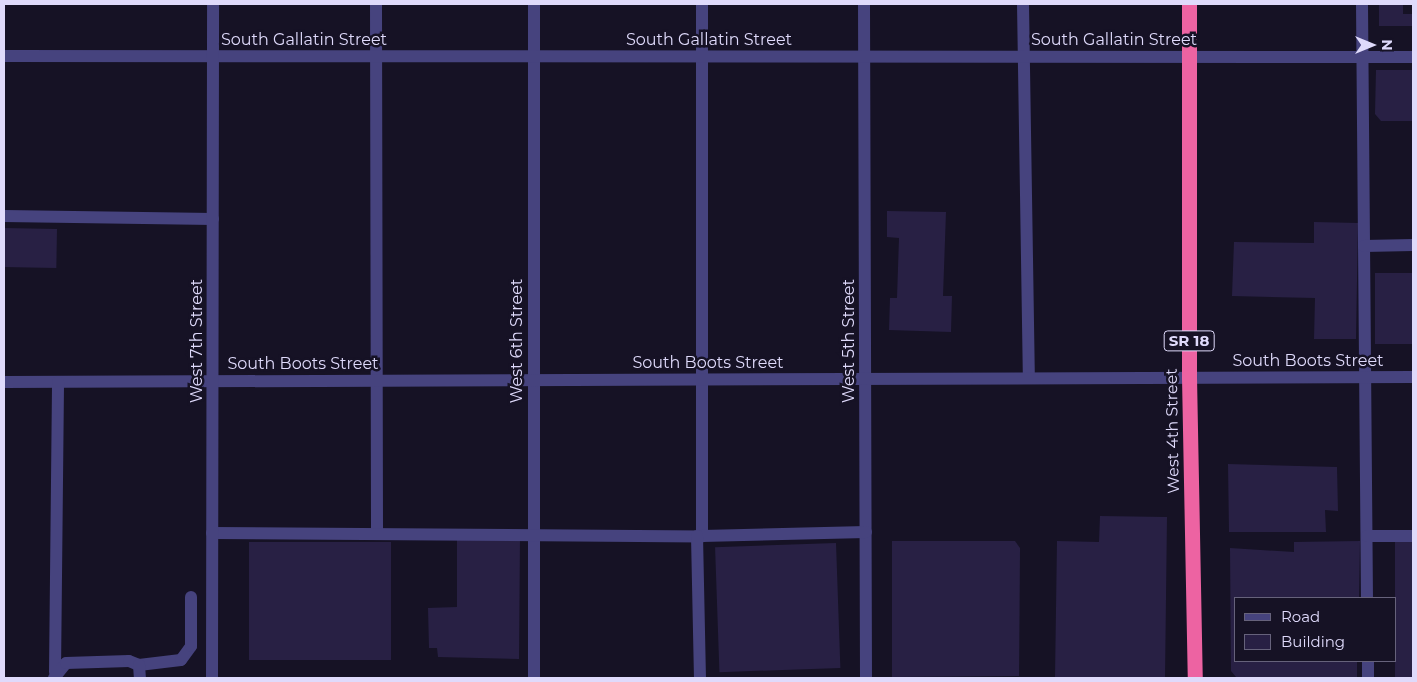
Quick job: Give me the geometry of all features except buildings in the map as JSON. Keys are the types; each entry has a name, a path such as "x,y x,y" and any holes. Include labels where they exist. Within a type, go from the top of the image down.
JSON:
{"highway":[{"name":"West 4th Street","path":"1189,4 1189,378 1195,678"}],"street":[{"name":"West 7th Street","path":"212,678 213,4"},
{"path":"376,4 377,534"},
{"name":"West 6th Street","path":"534,4 534,678"},
{"path":"700,678 702,4"},
{"name":"West 5th Street","path":"864,4 866,678"},
{"path":"1022,4 1029,378"},
{"path":"1362,4 1368,597"},
{"name":"South Gallatin Street","path":"4,56 1413,57"},
{"path":"4,216 213,219"},
{"path":"1364,246 1413,245"},
{"name":"South Boots Street","path":"4,382 1413,377"},
{"path":"54,675 58,382"},
{"path":"212,533 700,536 866,532"},
{"path":"1367,536 1413,536"},
{"path":"54,675 66,663 130,661 139,665 182,660 191,646 191,597"},
{"path":"1368,662 1368,678"},
{"path":"139,665 140,678"}]}
